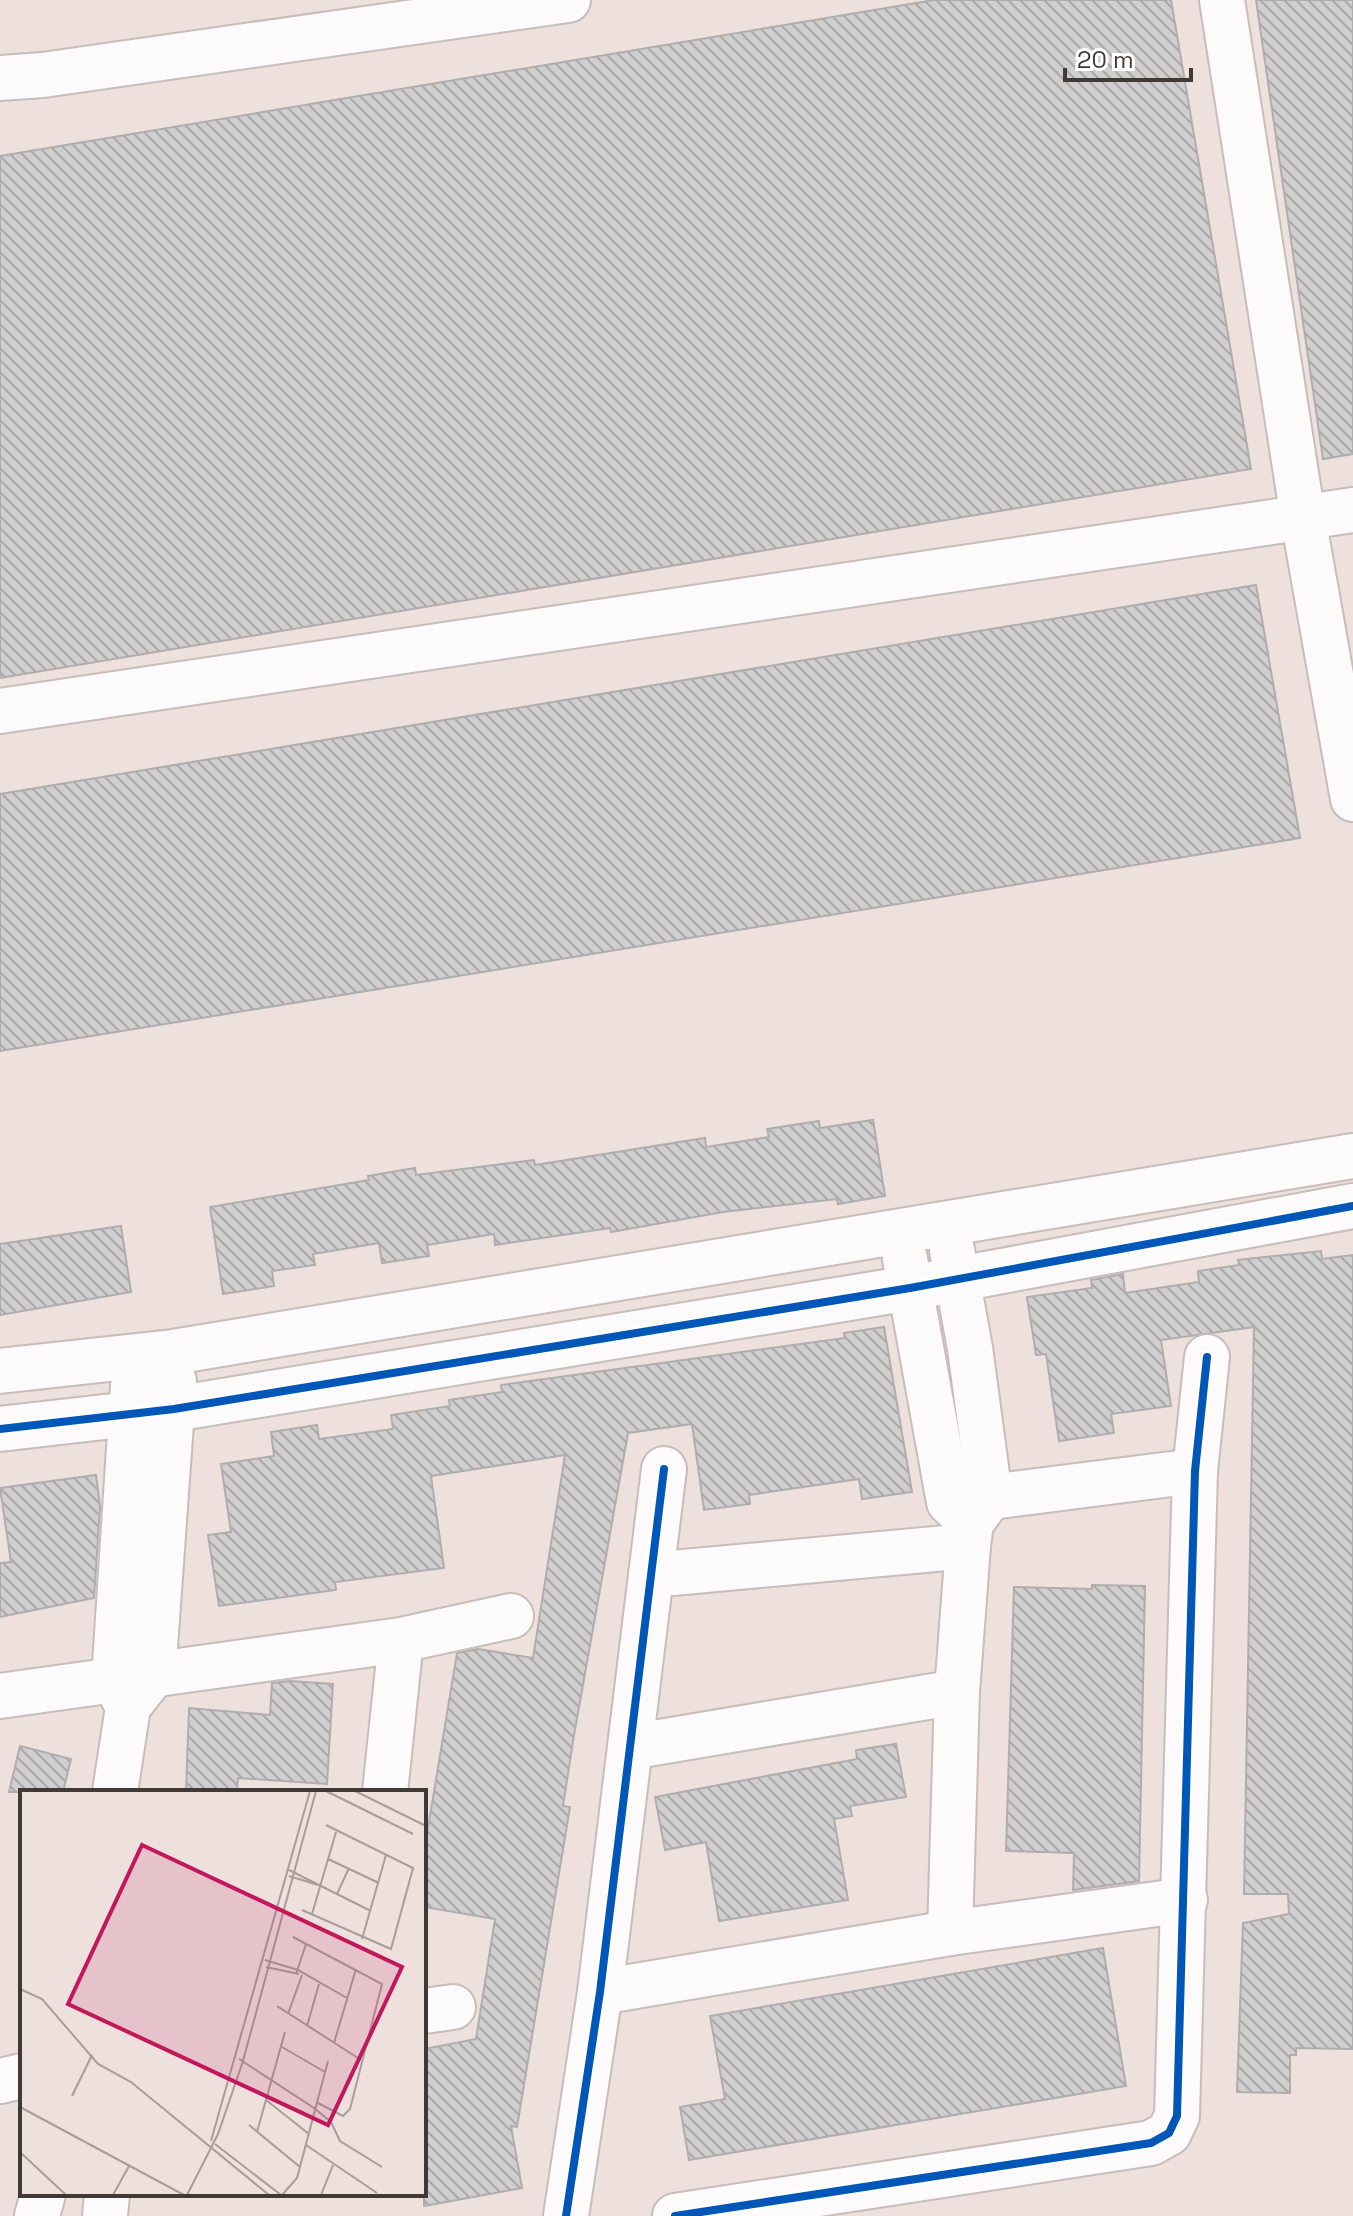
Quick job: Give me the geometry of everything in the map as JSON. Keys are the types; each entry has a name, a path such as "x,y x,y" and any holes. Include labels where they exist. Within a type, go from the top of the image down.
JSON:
{"street":[{"path":"0,78 43,75 568,0"},
{"path":"1222,0 1303,518 1353,799"},
{"path":"0,711 1353,510"},
{"path":"0,1371 152,1356 900,1234 1353,1156"},
{"path":"0,1429 154,1411 910,1288 1353,1206"},
{"path":"947,1226 958,1278 969,1517 957,1692 950,1933"},
{"path":"900,1234 910,1288 969,1517"},
{"path":"115,1790 131,1687 154,1411 152,1356"},
{"path":"675,2216 1151,2143 1169,2133 1177,2116 1195,1471 1207,1357"},
{"path":"566,2216 600,1992 664,1469"},
{"path":"651,1575 969,1517 1195,1471"},
{"path":"0,1696 131,1687 401,1640 511,1616"},
{"path":"385,1790 401,1640"},
{"path":"630,1747 957,1692"},
{"path":"600,1992 950,1933 1185,1900"},
{"path":"0,2081 20,2076"},
{"path":"37,2216 42,2196"},
{"path":"105,2216 107,2196"}],"building":[{"path":"934,0 1171,0 1251,469 0,678 0,156"},
{"path":"1256,0 1353,0 1353,454 1323,459"},
{"path":"1256,585 1300,838 0,1051 0,794"},
{"path":"873,1120 885,1196 838,1204 837,1199 723,1212 611,1232 610,1228 495,1245 494,1234 427,1245 429,1256 382,1263 379,1243 313,1254 315,1265 272,1271 274,1286 223,1294 210,1207 369,1180 368,1176 415,1168 416,1175 534,1160 535,1165 705,1138 706,1147 769,1137 767,1129 819,1121 820,1128"},
{"path":"121,1226 131,1292 0,1315 0,1244"},
{"path":"1321,1251 1322,1259 1353,1255 1353,2049 1296,2048 1296,2055 1290,2055 1290,2093 1237,2092 1243,1923 1289,1914 1288,1894 1244,1894 1254,1327 1161,1340 1171,1406 1111,1414 1114,1433 1059,1441 1046,1354 1036,1355 1027,1297 1092,1288 1091,1280 1123,1274 1125,1293 1199,1282 1198,1271 1239,1265 1238,1260"},
{"path":"884,1327 912,1492 862,1499 859,1479 749,1495 750,1504 704,1510 692,1424 628,1433 574,1735 563,1806 570,1807 517,2127 511,2126 522,2188 424,2206 426,2049 476,2039 495,1919 426,1907 426,1840 457,1653 478,1649 533,1658 565,1455 431,1476 444,1568 335,1582 336,1590 219,1606 208,1535 231,1532 221,1464 274,1456 271,1432 317,1425 319,1439 393,1429 391,1415 450,1406 449,1400 502,1392 501,1385 845,1338 844,1333"},
{"path":"96,1475 100,1506 94,1598 0,1617 0,1563 11,1562 0,1488"},
{"path":"1092,1585 1145,1586 1139,1881 1073,1890 1074,1853 1006,1851 1014,1587 1092,1589"},
{"path":"272,1683 333,1684 327,1784 238,1778 237,1790 186,1790 189,1708 270,1715"},
{"path":"896,1744 906,1797 850,1806 852,1816 834,1819 848,1900 719,1921 706,1842 665,1850 655,1797 857,1759 856,1750"},
{"path":"20,1746 71,1759 63,1790 9,1792"},
{"path":"1103,1948 1126,2086 689,2160 680,2107 725,2099 710,2016"}],"cycle path":[{"path":"0,1429 174,1409 910,1288 1353,1206"},
{"path":"675,2216 1151,2143 1169,2133 1177,2116 1195,1471 1207,1357"},
{"path":"566,2216 600,1992 664,1469"}]}
